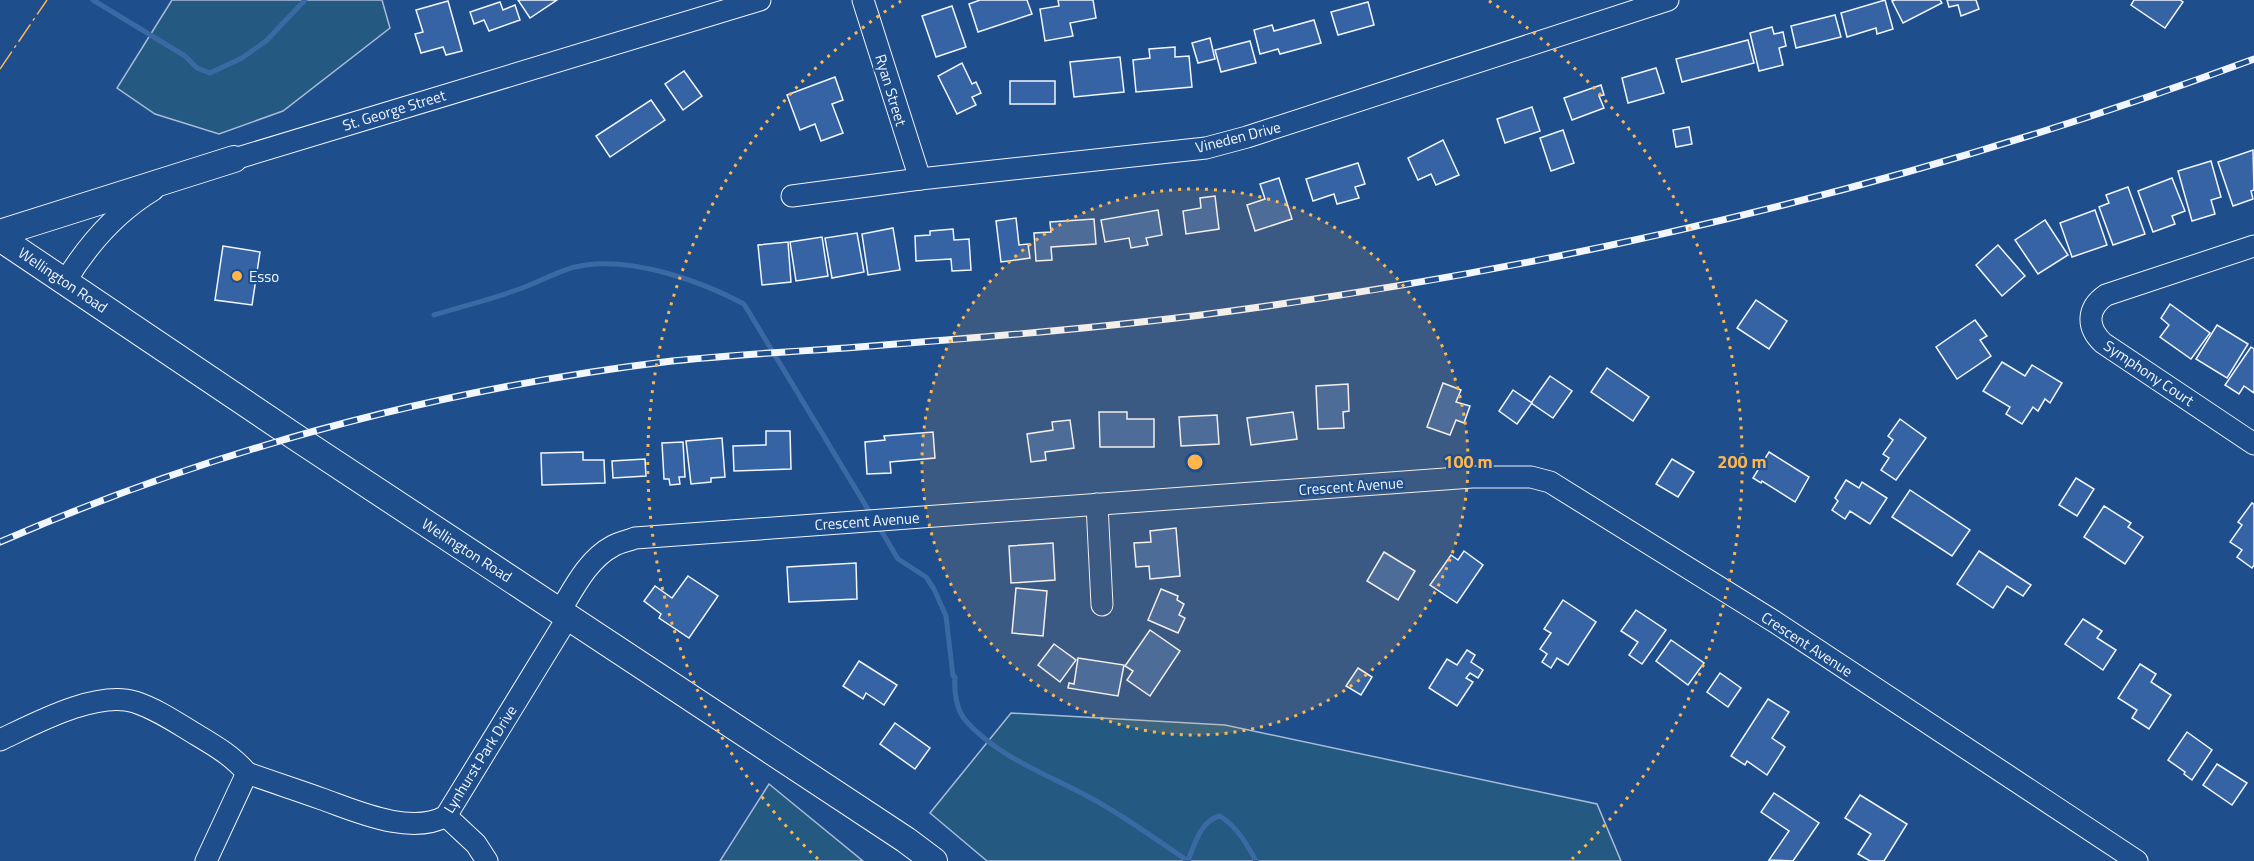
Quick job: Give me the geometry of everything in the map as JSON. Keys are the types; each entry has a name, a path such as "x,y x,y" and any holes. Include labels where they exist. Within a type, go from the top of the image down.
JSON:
{"main road":[{"path":"0,233 234,159"},
{"name":"Wellington Road","path":"0,238 906,840 934,861"}],"street":[{"name":"St. George Street","path":"64,282 102,230 127,207 152,190 234,159 760,0"},
{"name":"Ryan Street","path":"863,0 920,179"},
{"name":"Vineden Drive","path":"792,196 920,179 1206,148 1284,125 1668,0"},
{"name":"Symphony Court","path":"2254,246 2106,295 2094,306 2090,321 2096,336 2103,342 2254,444"},
{"name":"Crescent Avenue","path":"564,614 581,577 596,558 613,546 635,538 1501,476 1531,477 1550,482 1775,622 2137,861"},
{"path":"1097,504 1102,605"},
{"name":"Lynhurst Park Drive","path":"0,740 88,704 110,700 133,701 176,722 229,754 247,773 382,819 415,823 438,820 446,816 564,614"},
{"path":"206,861 247,773"},
{"path":"446,816 476,844 487,861"}],"shaded area":[{"path":"172,0 382,0 390,28 283,111 219,134 155,114 117,88"},
{"path":"1011,713 1225,725 1597,804 1621,861 987,861 930,813"},
{"path":"769,784 863,861 720,861"}],"building":[{"path":"518,0 557,0 530,18"},
{"path":"980,0 1027,0 1032,14 978,32 969,4"},
{"path":"1058,0 1093,0 1096,18 1070,23 1073,36 1045,41 1040,9 1059,6"},
{"path":"1885,0 1893,29 1877,34 1876,28 1847,37 1841,13"},
{"path":"1940,0 1942,3 1903,23 1892,1"},
{"path":"1947,0 1976,0 1979,9 1961,16 1958,5 1949,7"},
{"path":"2134,0 2180,0 2183,2 2165,28 2131,5"},
{"path":"448,1 462,51 446,55 443,47 421,53 415,34 423,32 416,10"},
{"path":"500,2 503,10 515,5 520,20 489,31 484,20 474,24 470,12"},
{"path":"1368,2 1374,25 1338,35 1331,12"},
{"path":"952,6 966,47 936,57 922,16"},
{"path":"1835,15 1841,37 1796,48 1791,26"},
{"path":"1314,20 1321,43 1280,54 1278,49 1260,54 1254,30 1272,25 1274,31"},
{"path":"1772,27 1774,34 1783,32 1786,46 1779,48 1783,65 1759,71 1750,33"},
{"path":"1210,38 1215,59 1198,63 1192,43"},
{"path":"1748,40 1754,63 1682,82 1676,59"},
{"path":"1250,41 1256,63 1221,72 1215,50"},
{"path":"1175,47 1175,57 1189,56 1192,87 1136,92 1133,60 1150,58 1149,49"},
{"path":"1120,57 1124,92 1074,97 1070,62"},
{"path":"962,63 972,84 976,82 981,93 972,97 976,105 957,114 938,76"},
{"path":"1656,68 1664,93 1628,103 1622,78"},
{"path":"684,71 702,96 683,110 665,84"},
{"path":"835,77 843,100 832,104 843,133 821,141 815,124 800,130 787,95"},
{"path":"1010,81 1055,81 1055,104 1010,104"},
{"path":"1601,85 1604,95 1599,96 1604,108 1572,120 1564,98"},
{"path":"651,100 665,120 610,157 596,136"},
{"path":"1532,107 1540,131 1505,143 1497,119"},
{"path":"1689,127 1692,144 1676,147 1673,130"},
{"path":"1563,130 1574,163 1551,171 1540,138"},
{"path":"1443,140 1459,175 1436,185 1431,174 1418,180 1408,158"},
{"path":"2253,150 2254,190 2251,191 2253,199 2233,206 2218,162"},
{"path":"2211,161 2221,197 2211,200 2215,214 2192,221 2178,171"},
{"path":"1358,163 1365,184 1355,187 1359,198 1337,204 1334,194 1313,201 1306,179"},
{"path":"1279,178 1292,219 1255,231 1247,205 1265,199 1260,184"},
{"path":"2172,178 2185,211 2172,216 2175,224 2153,232 2138,191"},
{"path":"2128,187 2145,234 2113,245 2099,207 2109,203 2106,195"},
{"path":"1215,196 1219,229 1186,234 1183,211 1201,208 1200,198"},
{"path":"1158,210 1162,235 1146,238 1148,245 1131,248 1129,238 1105,242 1101,220"},
{"path":"2095,210 2107,245 2072,257 2060,223"},
{"path":"1016,218 1019,245 1028,244 1030,258 1001,262 996,221"},
{"path":"1094,219 1096,244 1051,247 1052,260 1036,261 1034,233 1051,232 1050,222"},
{"path":"2045,220 2068,255 2038,274 2015,240"},
{"path":"893,228 900,270 868,275 862,234"},
{"path":"953,229 954,240 969,239 971,270 952,271 951,259 916,261 915,236 930,235 930,231"},
{"path":"857,233 864,272 832,278 825,238"},
{"path":"822,237 828,276 796,281 790,242"},
{"path":"788,242 791,282 762,285 758,245"},
{"path":"1998,245 2025,276 2002,296 1976,265"},
{"name":"Esso","path":"223,246 260,252 252,305 215,300"},
{"path":"1756,300 1787,321 1769,349 1737,328"},
{"path":"2170,304 2210,333 2191,359 2160,337 2169,325 2161,318"},
{"path":"1975,320 1987,336 1980,340 1991,356 1957,379 1936,347"},
{"path":"2217,325 2248,344 2227,378 2196,359"},
{"path":"2251,347 2254,349 2254,393 2244,386 2239,394 2225,385"},
{"path":"2002,362 2025,376 2032,365 2062,383 2050,403 2045,399 2038,411 2033,407 2022,424 2006,414 2010,407 1983,391"},
{"path":"1607,368 1649,397 1633,421 1591,392"},
{"path":"1550,376 1572,391 1553,418 1531,403"},
{"path":"1443,383 1461,390 1456,402 1470,406 1464,423 1456,420 1450,435 1427,427"},
{"path":"1348,384 1349,411 1343,412 1344,428 1318,429 1316,386"},
{"path":"1513,390 1532,403 1517,424 1499,411"},
{"path":"1099,412 1127,412 1127,419 1154,419 1154,447 1100,447"},
{"path":"1293,412 1297,439 1251,445 1247,418"},
{"path":"1217,415 1219,444 1181,446 1179,417"},
{"path":"1900,419 1926,438 1896,480 1881,470 1889,458 1883,454 1893,440 1888,436"},
{"path":"1070,420 1074,448 1045,452 1046,460 1031,462 1027,434 1053,430 1052,422"},
{"path":"766,431 790,431 791,469 734,471 733,446 766,445"},
{"path":"933,432 935,458 890,462 891,473 867,474 865,442 885,440 884,436"},
{"path":"722,438 725,477 711,478 711,482 691,484 686,441"},
{"path":"683,442 685,477 679,477 680,484 670,485 669,479 664,479 662,443"},
{"path":"583,452 583,460 604,460 605,483 542,485 541,453"},
{"path":"1769,452 1809,477 1795,502 1762,481 1761,483 1753,478"},
{"path":"645,459 646,476 613,478 612,461"},
{"path":"1672,459 1694,472 1678,497 1656,484"},
{"path":"2076,478 2094,489 2077,516 2059,505"},
{"path":"1846,480 1859,488 1862,482 1887,498 1870,524 1850,511 1845,519 1832,510 1838,501 1835,498"},
{"path":"1910,490 1970,530 1952,556 1892,517"},
{"path":"2252,503 2254,504 2254,565 2252,568 2237,557 2242,550 2230,542 2242,525 2238,522"},
{"path":"2104,506 2131,523 2128,527 2143,537 2125,564 2084,537"},
{"path":"1176,528 1180,576 1150,579 1149,566 1136,567 1134,543 1151,542 1150,531"},
{"path":"1053,543 1055,580 1011,583 1009,546"},
{"path":"1464,551 1483,565 1457,603 1430,585 1451,555 1458,560"},
{"path":"1979,551 2031,585 2023,596 2007,586 1993,608 1957,584"},
{"path":"1384,552 1415,571 1398,600 1367,581"},
{"path":"856,563 857,599 789,602 787,567"},
{"path":"688,576 718,596 689,638 659,618 661,614 644,601 655,586 672,598"},
{"path":"1016,588 1047,591 1043,636 1012,633"},
{"path":"1161,589 1178,596 1177,600 1184,604 1179,615 1185,618 1178,633 1148,620"},
{"path":"1563,600 1596,622 1568,665 1557,658 1551,668 1542,662 1547,654 1540,649 1551,633 1544,629"},
{"path":"1636,610 1666,630 1642,664 1629,655 1638,642 1621,631"},
{"path":"2083,619 2102,631 2097,638 2116,650 2103,670 2065,644"},
{"path":"1150,630 1180,651 1150,696 1127,680 1133,671 1125,666"},
{"path":"1671,640 1704,663 1688,685 1656,661"},
{"path":"1054,644 1076,660 1060,682 1038,665"},
{"path":"1467,650 1475,655 1471,662 1483,670 1478,678 1470,673 1466,678 1473,682 1457,706 1429,688 1447,659 1457,665"},
{"path":"1078,658 1124,665 1118,696 1068,688 1069,683 1074,684"},
{"path":"859,661 897,685 884,705 866,693 863,699 843,686"},
{"path":"2140,664 2156,674 2151,682 2171,695 2149,729 2132,718 2137,710 2118,698"},
{"path":"1358,668 1372,677 1361,695 1346,686"},
{"path":"1720,673 1741,688 1728,707 1707,692"},
{"path":"1768,699 1789,712 1772,738 1785,747 1767,775 1747,761 1745,765 1731,756"},
{"path":"895,723 930,748 915,769 880,744"},
{"path":"2187,732 2212,750 2192,780 2168,760"},
{"path":"2217,764 2247,783 2232,805 2203,785"},
{"path":"1774,793 1819,823 1793,861 1769,860 1789,831 1761,812"},
{"path":"1860,795 1907,824 1884,861 1870,861 1858,854 1871,834 1845,818"}],"waterway":[{"path":"93,0 185,56 197,68 210,73 242,58 266,41 305,0"},
{"path":"434,315 511,292 569,269 586,265 605,264 646,268 667,273 727,295 744,304 872,516"},
{"path":"879,527 898,559 926,577 934,589 946,616 956,700 966,721 979,734 1008,755 1100,803 1188,861"},
{"path":"1188,861 1203,828 1213,818 1220,816 1237,831 1256,861"}],"railway":[{"path":"0,542 163,478 245,451 329,427 499,388 672,361 1020,334 1193,316 1328,297 1598,248 1731,218 1863,184 1995,146 2125,105 2254,59"}],"power":[{"path":"0,69 47,0"}],"place":[{"name":"Esso","path":"237,276"}]}
